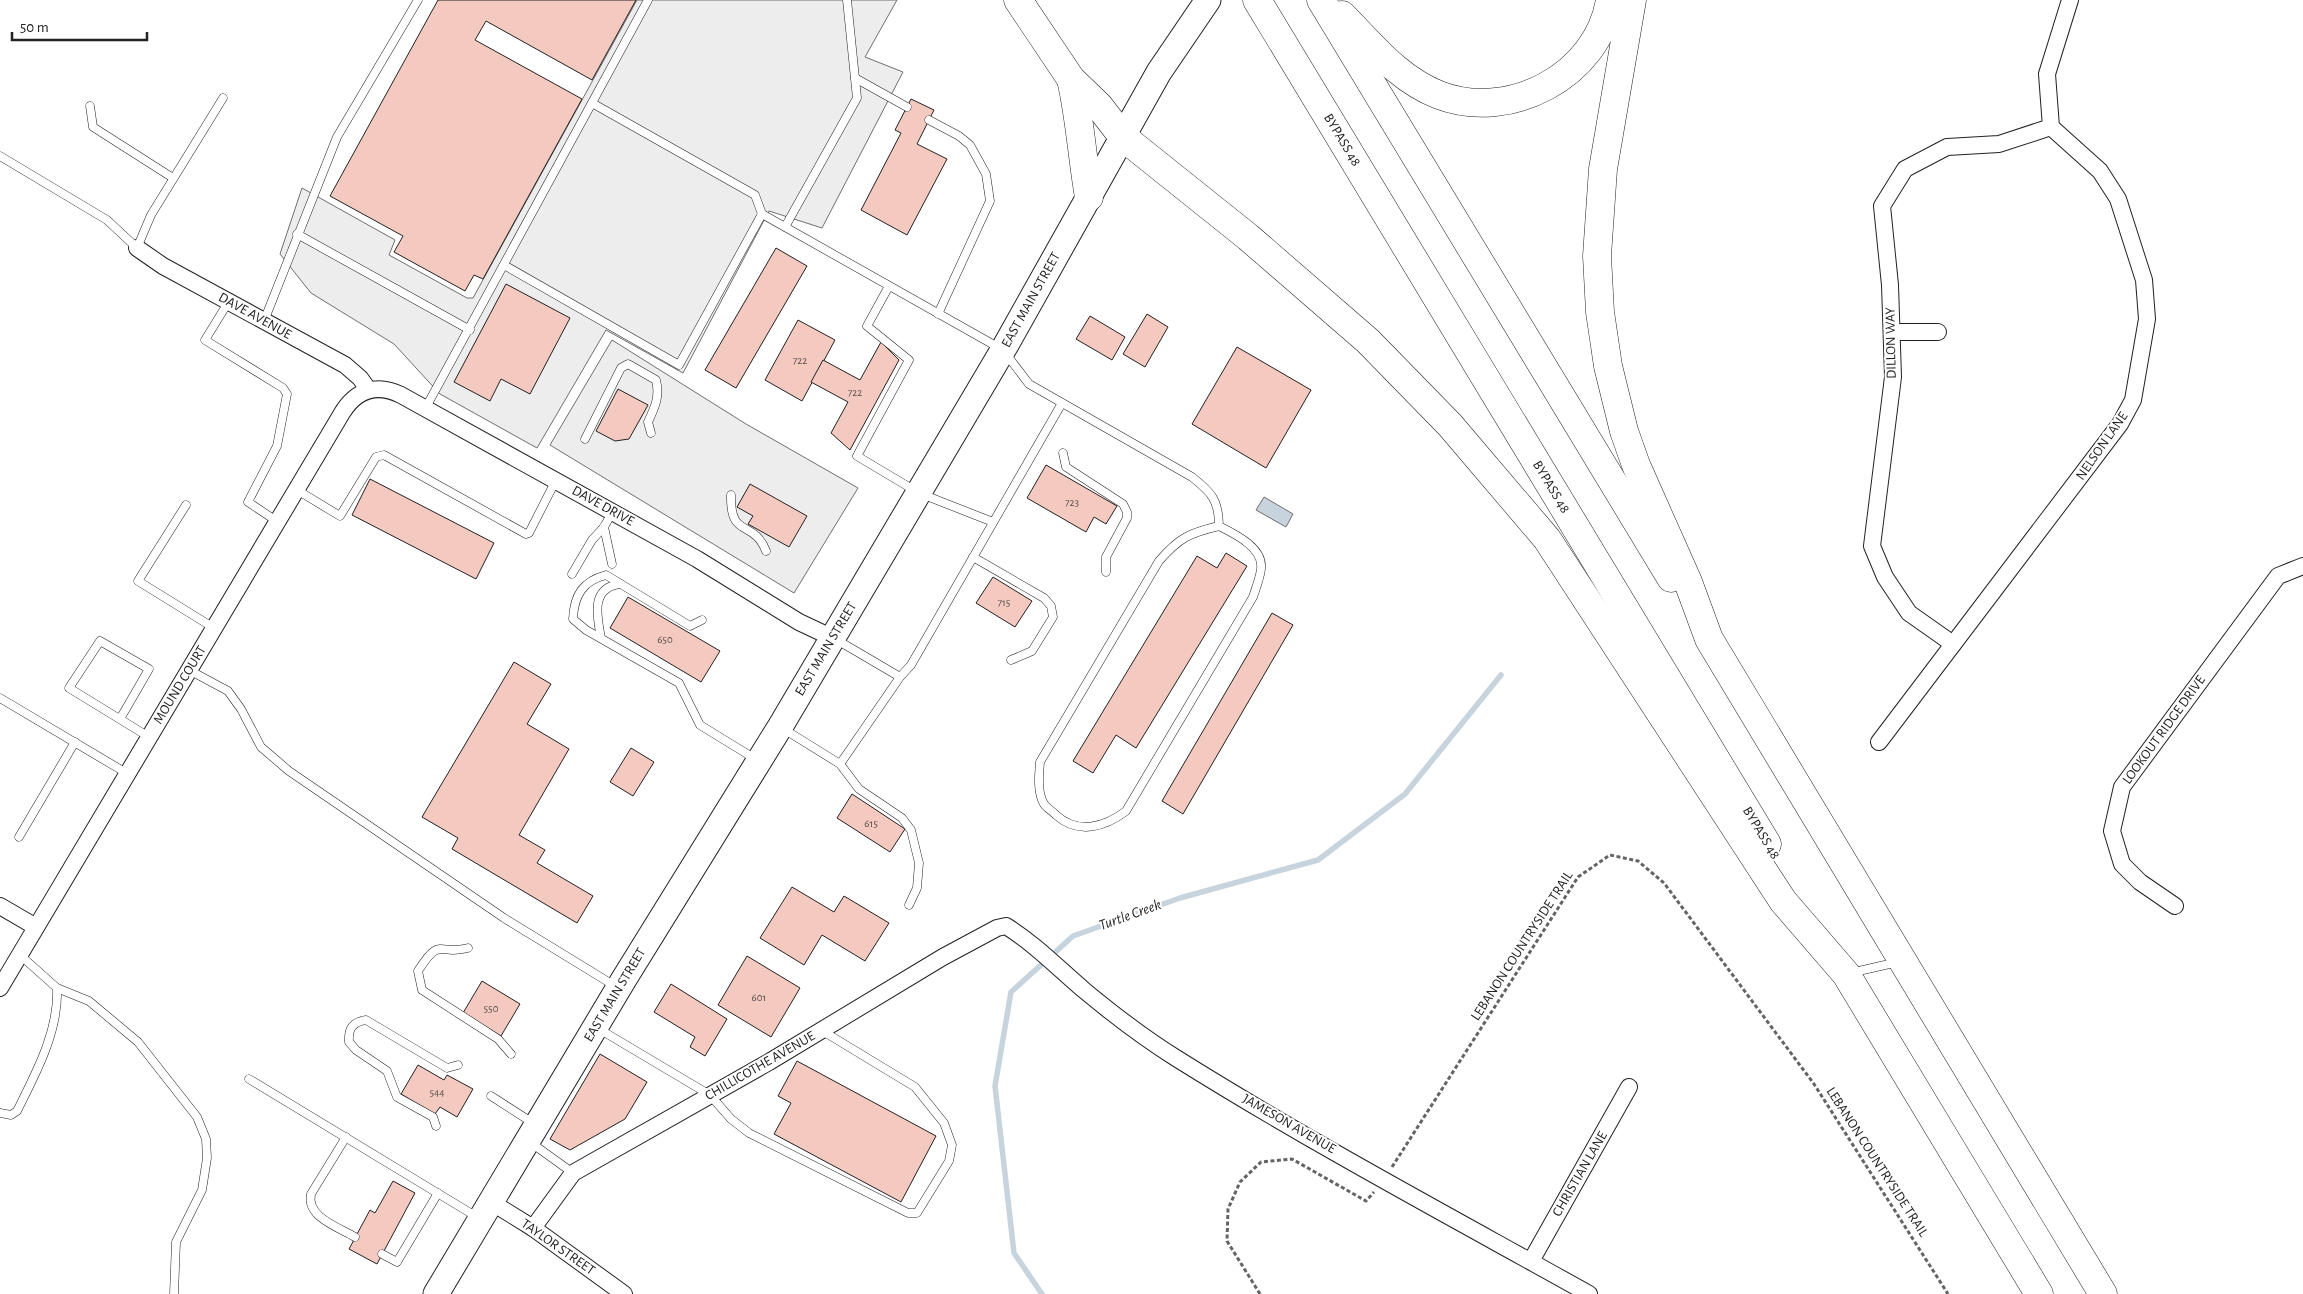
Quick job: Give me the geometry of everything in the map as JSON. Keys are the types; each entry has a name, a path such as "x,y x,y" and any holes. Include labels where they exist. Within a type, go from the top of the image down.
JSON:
{"highway":[{"path":"1018,0 1071,79 1099,106 1123,136 1248,237 1368,341 1450,425 1547,540 1572,574 1783,901 1846,974 2039,1294"},
{"name":"BYPASS 48","path":"1257,0 1846,974"},
{"path":"1321,0 1638,527 1709,639 2103,1294"},
{"path":"1327,0 1396,70 1417,84 1450,99 1493,102 1525,97 1553,83 1580,59 1594,42 1603,24 1610,0"},
{"path":"1632,0 1603,169 1597,256 1600,312 1608,366 1624,431 1636,465 1688,582 1709,639"},
{"path":"1071,79 1080,114 1081,152 1089,197"}],"main road":[{"name":"EAST MAIN STREET","path":"436,1294 619,988 833,638 1003,350 1159,72 1208,0"}],"street":[{"path":"2051,127 2047,74 2070,0"},
{"name":"DILLON WAY","path":"1952,644 1909,613 1885,577 1872,546 1893,377 1890,285 1882,206 1905,169 1947,148 1998,144 2051,127"},
{"name":"NELSON LANE","path":"1878,742 2120,424 2133,400 2147,319 2144,280 2118,199 2100,171 2051,127"},
{"name":"DAVE AVENUE","path":"137,248 163,266 345,365 360,378 368,389"},
{"path":"1892,332 1938,332"},
{"name":"DAVE DRIVE","path":"368,389 382,388 394,391 613,511 799,622 833,638"},
{"name":"MOUND COURT","path":"0,988 347,405 358,394 368,389"},
{"name":"LOOKOUT RIDGE DRIVE","path":"2175,906 2140,882 2122,864 2112,831 2122,787 2278,576 2303,566"},
{"path":"0,906 36,927"},
{"name":"CHILLICOTHE AVENUE","path":"533,1228 573,1174 943,957 997,928 1006,926"},
{"name":"JAMESON AVENUE","path":"1006,926 1023,937 1085,992 1134,1030 1185,1063 1384,1179 1589,1294"},
{"name":"CHRISTIAN LANE","path":"1531,1261 1630,1087"},
{"name":"TAYLOR STREET","path":"486,1211 533,1228 624,1294"}],"lane":[{"path":"264,321 297,234 338,137 418,0"},
{"path":"425,409 470,330 648,0"},
{"path":"786,227 856,98 847,0"},
{"path":"855,78 907,107"},
{"path":"0,156 106,220 137,248 151,215 223,98"},
{"path":"592,103 755,195 762,214 1003,350 1029,384 1192,477 1209,490 1219,510 1219,526"},
{"path":"90,106 93,127 174,178"},
{"path":"930,120 959,136 970,146 986,174 990,201 938,314"},
{"path":"504,265 679,365 762,214"},
{"path":"297,234 470,330"},
{"path":"889,286 867,326 909,360 857,456 918,493 993,522"},
{"path":"229,301 205,340 283,388 287,394 277,446 248,502 278,522"},
{"path":"585,439 621,368 628,364 656,380 659,392 657,402 648,422 651,433"},
{"path":"840,764 900,677 911,665 1062,403"},
{"path":"1063,453 1066,467 1123,504 1127,512 1127,518 1106,557 1106,572"},
{"path":"297,490 340,516 376,457 384,455 526,534 529,533 556,480"},
{"path":"731,495 730,512 734,521 761,538 766,552"},
{"path":"186,504 138,580 214,628"},
{"path":"572,574 592,540 604,527 613,511"},
{"path":"1219,526 1251,547 1260,558 1261,569 1253,597 1126,810 1112,822 1092,828 1078,827 1061,820 1044,804 1038,781 1040,762 1159,561 1175,542 1198,531 1219,526"},
{"path":"604,527 612,564"},
{"path":"973,557 1044,598 1051,606 1053,617 1032,651 1011,660"},
{"path":"702,620 690,626 606,575 593,579 580,589 573,604 573,619 601,638 679,683 700,725 759,761"},
{"path":"601,638 596,612 597,601 602,591 612,585 620,584"},
{"path":"833,638 900,677"},
{"path":"120,719 149,669 100,641 69,688 149,737"},
{"path":"189,670 228,691 241,709 261,747 290,771 504,918 619,988"},
{"path":"0,698 128,774"},
{"path":"780,727 840,764 859,789 902,818 912,830 919,863 917,888 909,905"},
{"path":"20,837 75,742"},
{"path":"468,948 456,952 442,948 433,951 418,971 422,990 498,1039 511,1054"},
{"path":"20,955 57,988 89,1001 138,1042 192,1110 206,1139 208,1158 202,1190 176,1242 174,1294"},
{"path":"1846,974 1903,961"},
{"path":"0,1113 11,1115 17,1111 42,1061 58,1006 57,988"},
{"path":"436,1126 433,1117 397,1098 387,1071 356,1050 349,1042 351,1027 356,1022 366,1020 448,1068 458,1065"},
{"path":"596,1027 710,1095 731,1119 749,1133 908,1213 917,1213 950,1161 952,1145 944,1123 914,1087 821,1030"},
{"path":"248,1079 438,1193 486,1211"},
{"path":"491,1096 573,1174"},
{"path":"346,1137 311,1194 309,1203 314,1213 355,1237"},
{"path":"382,1254 397,1262 438,1193"}],"path":[{"name":"LEBANON COUNTRYSIDE TRAIL","path":"1260,1294 1228,1241 1228,1209 1240,1182 1261,1162 1292,1159 1366,1201 1384,1179 1578,877 1610,856 1638,861 1664,883 1814,1084 1948,1294"}],"shaded area":[{"path":"637,0 897,0 865,57 903,72 822,228 769,211 683,373 606,330 537,448 440,394 394,344 311,293 280,254 302,188 395,240 389,255 467,298 473,298"},
{"path":"612,340 746,424 858,488 794,593 550,445"},
{"path":"1264,497 1293,514 1286,527 1256,510"}],"building":[{"path":"438,0 636,0 592,80 486,21 475,40 582,99 483,279 474,275 465,291 394,252 403,236 330,196"},
{"path":"911,99 934,110 917,144 947,159 907,235 861,210 901,133 895,130"},
{"path":"776,248 807,266 736,388 705,370"},
{"path":"506,284 570,318 530,394 501,379 490,401 454,382"},
{"path":"1147,314 1168,327 1145,367 1123,354"},
{"path":"1090,316 1125,337 1112,360 1076,339"},
{"path":"798,320 835,340 802,401 765,380"},
{"path":"881,342 899,360 850,450 831,433 848,402 811,382 823,360 860,380"},
{"path":"1237,347 1311,390 1266,468 1192,424"},
{"path":"618,389 648,405 629,439 615,441 596,431"},
{"path":"1046,465 1117,506 1106,524 1094,517 1086,532 1027,498"},
{"path":"370,479 494,543 476,579 352,515"},
{"path":"750,484 807,516 789,547 748,524 753,516 737,507"},
{"path":"1226,553 1247,566 1136,748 1116,735 1093,773 1073,761 1197,556 1217,568"},
{"path":"993,577 1032,601 1015,627 976,603"},
{"path":"628,597 720,651 701,682 610,628"},
{"path":"1272,613 1293,625 1183,814 1162,801"},
{"path":"514,662 551,684 527,724 569,749 519,835 545,850 537,863 593,896 577,923 452,849 458,838 422,817"},
{"path":"631,748 654,762 633,796 610,782"},
{"path":"852,794 905,829 890,852 837,818"},
{"path":"792,887 834,912 844,896 889,923 865,961 822,935 804,965 760,938"},
{"path":"747,956 800,988 771,1037 718,1005"},
{"path":"482,981 520,1004 501,1036 463,1013"},
{"path":"671,984 727,1019 705,1056 690,1047 695,1037 654,1012"},
{"path":"600,1054 647,1082 625,1119 570,1150 550,1139"},
{"path":"797,1061 936,1136 901,1202 774,1134 791,1103 778,1096"},
{"path":"418,1065 444,1080 447,1075 473,1089 457,1117 440,1107 435,1114 401,1094"},
{"path":"393,1181 415,1193 377,1264 349,1249 370,1210 375,1213"}],"waterway":[{"name":"Turtle Creek","path":"1042,1294 1014,1253 995,1086 1011,992 1073,936 1180,898 1318,860 1405,794 1501,675"}]}
